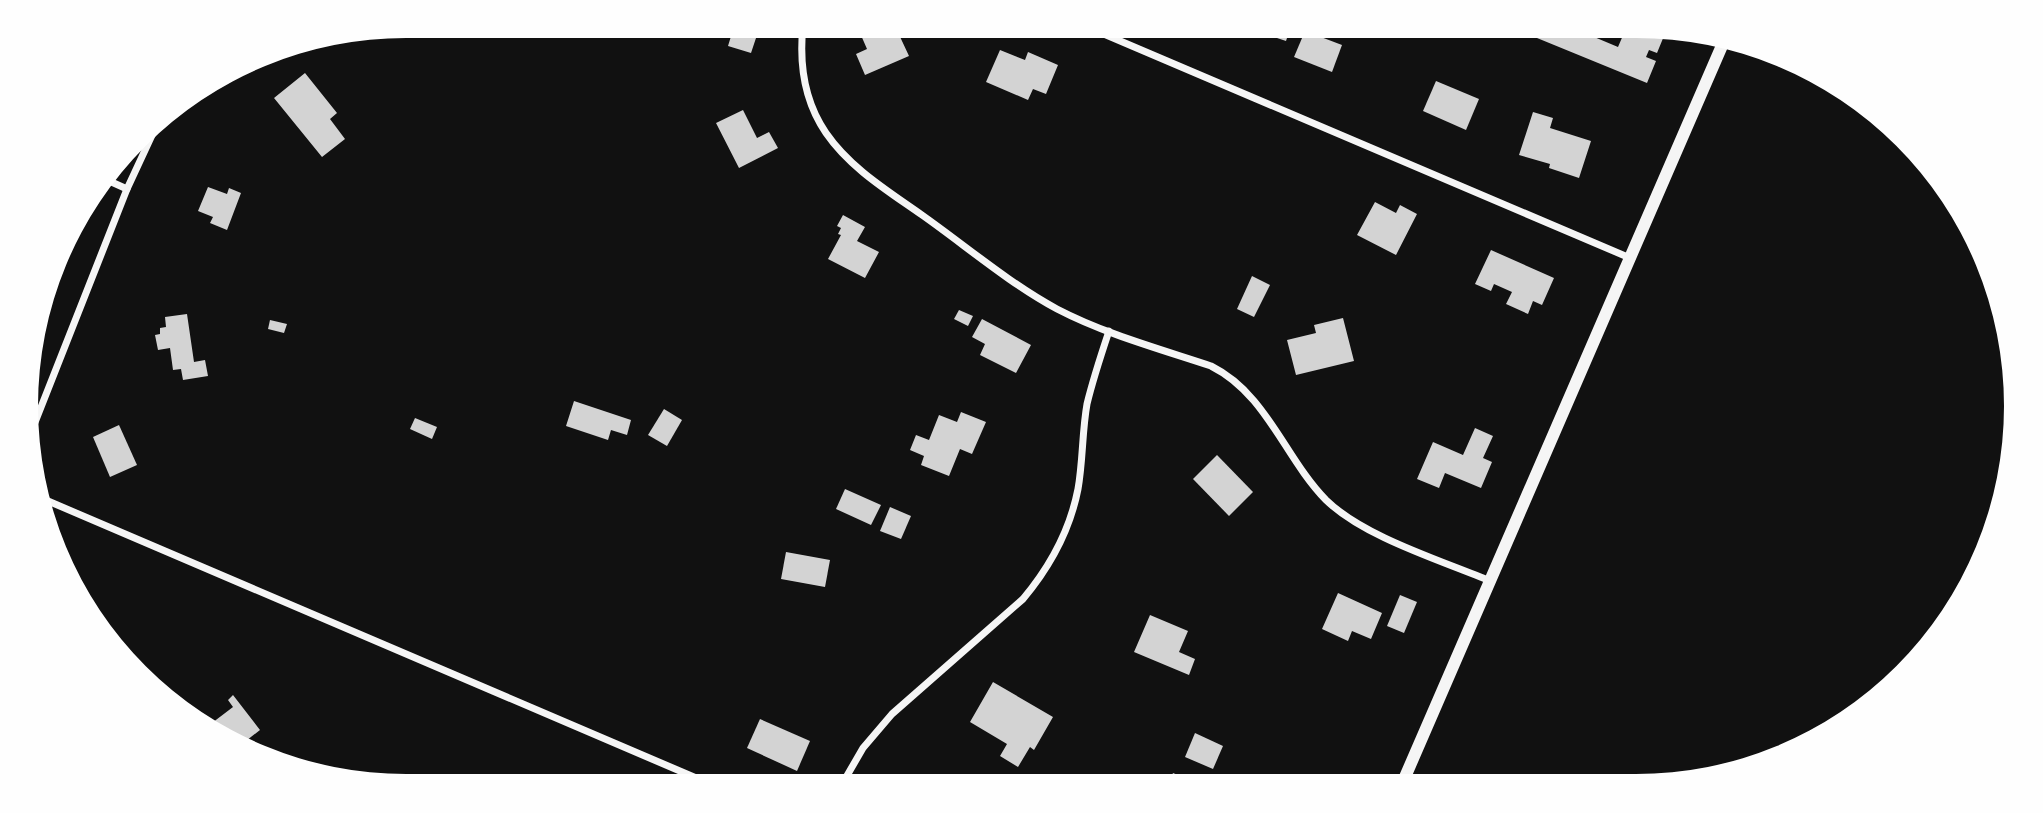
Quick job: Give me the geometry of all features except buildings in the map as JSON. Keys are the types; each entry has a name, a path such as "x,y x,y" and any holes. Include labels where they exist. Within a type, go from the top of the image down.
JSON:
{"street":[{"path":"803,38 802,59 808,96 827,134 848,159 872,179 1013,281 1055,308 1109,331 1227,374 1260,406 1308,478 1327,501 1373,531 1490,581"},
{"path":"1113,38 1631,259"},
{"path":"1406,774 1721,49"},
{"path":"38,414 127,189 148,145"},
{"path":"114,183 127,189"},
{"path":"848,774 863,748 892,714 1023,599 1055,554 1077,491 1087,404 1109,331"},
{"path":"51,502 687,774"}]}
